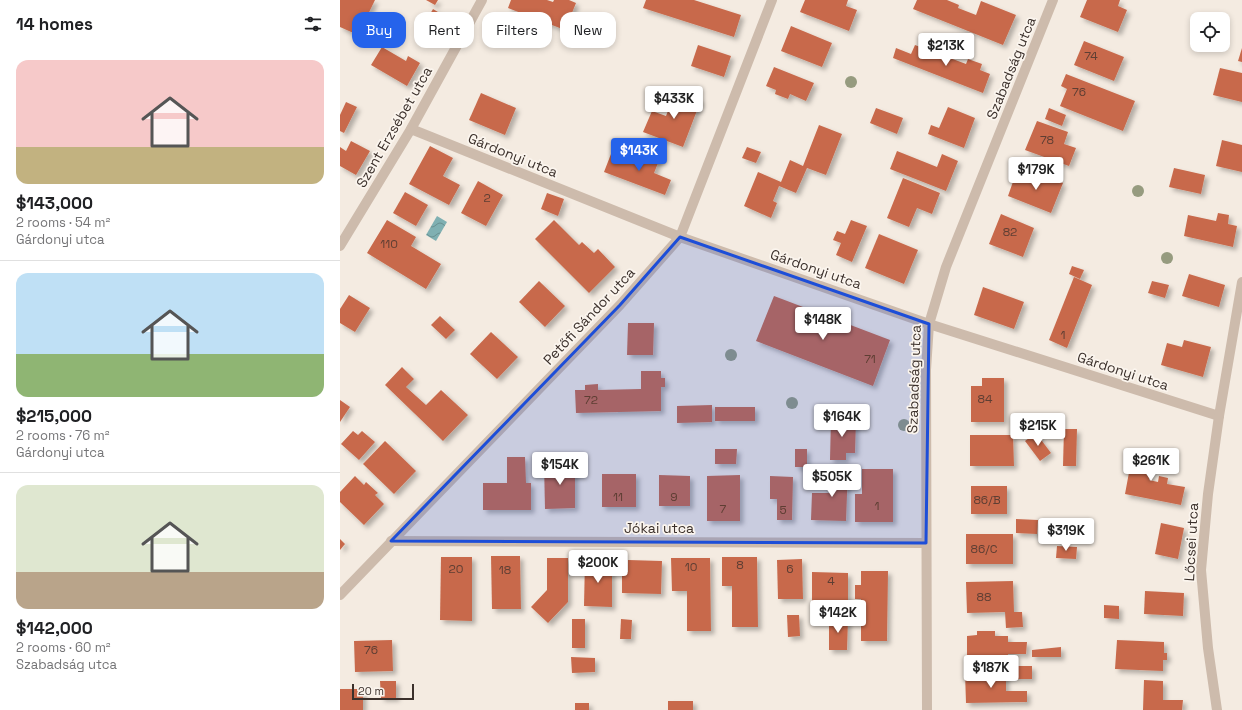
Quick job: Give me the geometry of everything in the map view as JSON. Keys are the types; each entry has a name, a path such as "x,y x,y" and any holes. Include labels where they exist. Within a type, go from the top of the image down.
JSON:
{"street":[{"name":"Szent Erzsébet utca","path":"340,246 411,129 482,0"},
{"name":"Petőfi Sándor utca","path":"340,595 620,305 680,237 772,0"},
{"name":"Szabadság utca","path":"927,710 926,370 929,324 946,267 1053,0"},
{"name":"Gárdonyi utca","path":"411,129 680,237 929,324 1219,416"},
{"name":"Lőcsei utca","path":"1216,710 1208,648 1201,570 1208,494 1219,416 1242,282"},
{"name":"Jókai utca","path":"391,541 926,543"}],"highlighted area":[{"path":"680,237 929,324 926,543 391,541 620,305"}],"water":[{"path":"437,216 447,222 436,241 426,235"}],"building":[{"path":"340,0 375,0 369,12 352,12 352,32 340,27"},
{"path":"426,0 438,0 435,5"},
{"path":"511,0 547,0 553,2 554,0 569,0 576,3 572,12 560,12 560,28 552,25 552,12 518,12 508,8"},
{"path":"646,0 694,0 741,15 734,37 643,8"},
{"path":"805,0 848,0 846,6 857,10 849,31 800,12"},
{"path":"917,0 947,0 959,5 958,8 976,15 981,1 1016,15 1003,45 913,9"},
{"path":"1087,0 1120,0 1118,6 1127,10 1118,32 1080,17"},
{"path":"433,9 438,12 431,12"},
{"path":"791,26 832,43 822,67 781,51"},
{"path":"1084,41 1124,57 1114,81 1074,65"},
{"path":"698,45 731,56 724,77 691,66"},
{"path":"915,45 966,64 968,59 982,64 980,70 990,74 983,93 893,58 896,48 911,54"},
{"path":"381,48 406,61 408,56 420,63 407,86 371,65"},
{"path":"1242,48 1242,62 1238,61"},
{"path":"774,67 814,83 806,101 790,94 788,99 775,94 776,90 766,86"},
{"path":"1220,68 1242,73 1242,102 1213,95"},
{"path":"1066,74 1135,101 1123,131 1060,106 1067,89 1061,86"},
{"path":"676,90 701,100 683,147 643,132 652,111 666,116"},
{"path":"481,93 516,108 505,135 469,120"},
{"path":"346,102 357,107 344,133 340,131 340,115"},
{"path":"948,107 975,118 964,148 928,134 931,125 939,128"},
{"path":"876,108 903,118 897,134 870,123"},
{"path":"1049,108 1066,115 1062,126 1045,119"},
{"path":"1037,121 1068,132 1064,144 1076,148 1069,166 1025,150"},
{"path":"819,125 842,134 826,175 807,168 796,193 779,186 773,201 777,203 771,218 744,206 758,172 781,182 790,160 803,166"},
{"path":"1222,140 1242,145 1242,172 1216,166"},
{"path":"351,141 370,151 356,175 340,166 340,147 346,151"},
{"path":"430,146 453,158 443,176 460,185 449,205 409,184"},
{"path":"747,147 761,152 756,163 742,158"},
{"path":"641,151 660,158 654,173 671,180 665,195 604,172 611,154 636,164"},
{"path":"897,151 937,167 942,154 958,161 946,191 890,169"},
{"path":"1174,168 1205,175 1201,194 1169,187"},
{"path":"1027,169 1063,183 1051,213 1008,196 1015,176 1023,179"},
{"path":"903,178 940,193 932,214 917,208 909,227 887,218"},
{"path":"478,181 503,195 486,226 461,213"},
{"path":"405,192 428,205 416,226 393,213"},
{"path":"547,193 564,199 558,216 541,209"},
{"path":"1218,213 1229,215 1228,224 1237,226 1233,247 1184,236 1188,215 1216,221"},
{"path":"1001,214 1034,228 1023,257 989,244"},
{"path":"387,220 416,237 411,246 441,264 426,289 367,253"},
{"path":"554,220 579,245 582,242 594,253 598,249 615,267 589,293 535,239"},
{"path":"851,220 867,226 852,262 836,255 841,243 833,240 837,231 845,234"},
{"path":"879,234 918,250 904,284 865,268"},
{"path":"1072,266 1084,270 1080,279 1069,274"},
{"path":"1189,274 1225,285 1219,307 1182,296"},
{"path":"1074,277 1092,285 1067,348 1049,340"},
{"path":"539,281 565,306 545,327 519,302"},
{"path":"1152,281 1169,285 1165,298 1148,293"},
{"path":"983,287 1024,302 1014,329 974,315"},
{"path":"349,295 370,308 355,332 340,323 340,309"},
{"path":"774,296 890,340 873,386 756,341"},
{"path":"440,316 455,330 446,339 431,325"},
{"path":"628,323 654,323 653,355 627,355"},
{"path":"491,332 518,357 497,379 470,354"},
{"path":"1184,340 1211,347 1203,377 1161,365 1167,343 1182,347"},
{"path":"402,367 414,379 406,387 426,405 441,390 468,415 443,441 385,385"},
{"path":"641,371 661,371 661,378 665,378 665,387 661,387 661,411 576,413 575,390 585,390 585,385 598,384 598,390 641,389"},
{"path":"982,378 1004,378 1004,422 971,422 971,386 982,386"},
{"path":"340,400 350,407 340,422"},
{"path":"712,405 712,422 677,423 677,406"},
{"path":"715,407 755,407 755,421 715,421"},
{"path":"831,418 856,419 855,453 846,453 846,460 830,460"},
{"path":"1064,429 1077,429 1076,466 1063,466"},
{"path":"353,431 358,435 362,431 375,442 359,460 341,444"},
{"path":"1036,433 1051,453 1040,461 1025,441"},
{"path":"970,435 1013,435 1014,466 970,466"},
{"path":"385,441 416,471 394,494 363,464"},
{"path":"715,449 737,449 736,464 715,464"},
{"path":"795,449 807,449 807,467 795,467"},
{"path":"1133,451 1154,455 1149,480 1158,482 1159,476 1168,478 1167,484 1185,487 1181,505 1125,494"},
{"path":"507,457 525,457 526,483 531,483 531,510 483,510 483,483 507,483"},
{"path":"544,463 575,463 575,508 545,509"},
{"path":"829,467 848,468 846,521 811,520 812,493 829,493"},
{"path":"862,469 893,469 893,522 855,522 855,494 862,494"},
{"path":"602,474 636,474 636,507 602,507"},
{"path":"659,475 690,476 690,506 659,506"},
{"path":"740,475 740,521 707,521 707,476"},
{"path":"355,476 364,485 366,482 378,493 375,495 384,504 364,525 340,502 340,492"},
{"path":"770,476 793,477 792,520 777,520 777,499 770,499"},
{"path":"971,486 1007,486 1007,514 971,514"},
{"path":"1016,519 1038,520 1037,534 1016,533"},
{"path":"1161,523 1184,528 1178,559 1155,554"},
{"path":"966,534 1013,534 1013,564 966,564"},
{"path":"340,539 345,544 340,550"},
{"path":"1057,546 1077,547 1076,559 1056,558"},
{"path":"491,556 520,556 521,609 492,609"},
{"path":"441,557 472,557 472,621 440,620"},
{"path":"722,557 757,557 758,627 732,627 732,586 722,586"},
{"path":"547,558 568,558 568,602 548,623 531,607 547,590"},
{"path":"671,558 710,558 711,631 687,631 687,591 672,591"},
{"path":"802,559 803,599 778,599 777,560"},
{"path":"585,560 612,561 612,607 584,606"},
{"path":"628,560 662,561 661,594 622,593 622,572 628,572"},
{"path":"861,571 888,571 887,641 861,641 861,599 855,599 855,585 861,585"},
{"path":"812,572 848,573 848,606 812,605"},
{"path":"1013,581 1014,612 1022,612 1023,627 1006,628 1005,612 967,613 966,582"},
{"path":"1145,591 1184,593 1183,616 1144,614"},
{"path":"1104,605 1119,606 1119,619 1104,618"},
{"path":"787,615 799,615 800,636 788,637"},
{"path":"572,619 585,619 585,648 572,648"},
{"path":"621,619 632,620 631,639 620,639"},
{"path":"829,619 848,619 847,650 829,650"},
{"path":"977,631 995,631 995,636 1008,636 1008,642 1027,642 1026,654 1008,654 1008,658 967,657 967,636 977,635"},
{"path":"392,640 393,671 355,672 354,641"},
{"path":"1117,640 1164,642 1164,653 1167,653 1167,660 1163,660 1163,671 1115,669"},
{"path":"1061,647 1061,657 1032,657 1032,650"},
{"path":"571,657 595,658 595,672 572,673"},
{"path":"1014,666 1032,666 1032,679 1014,679"},
{"path":"1006,671 1006,691 1027,691 1027,702 966,703 965,672"},
{"path":"1144,680 1163,681 1163,700 1183,700 1182,710 1143,710"},
{"path":"380,681 396,681 396,698 381,698"},
{"path":"340,689 363,689 363,710 340,710"},
{"path":"668,701 693,701 693,710 668,710"},
{"path":"575,703 589,703 589,710 575,710"}]}
